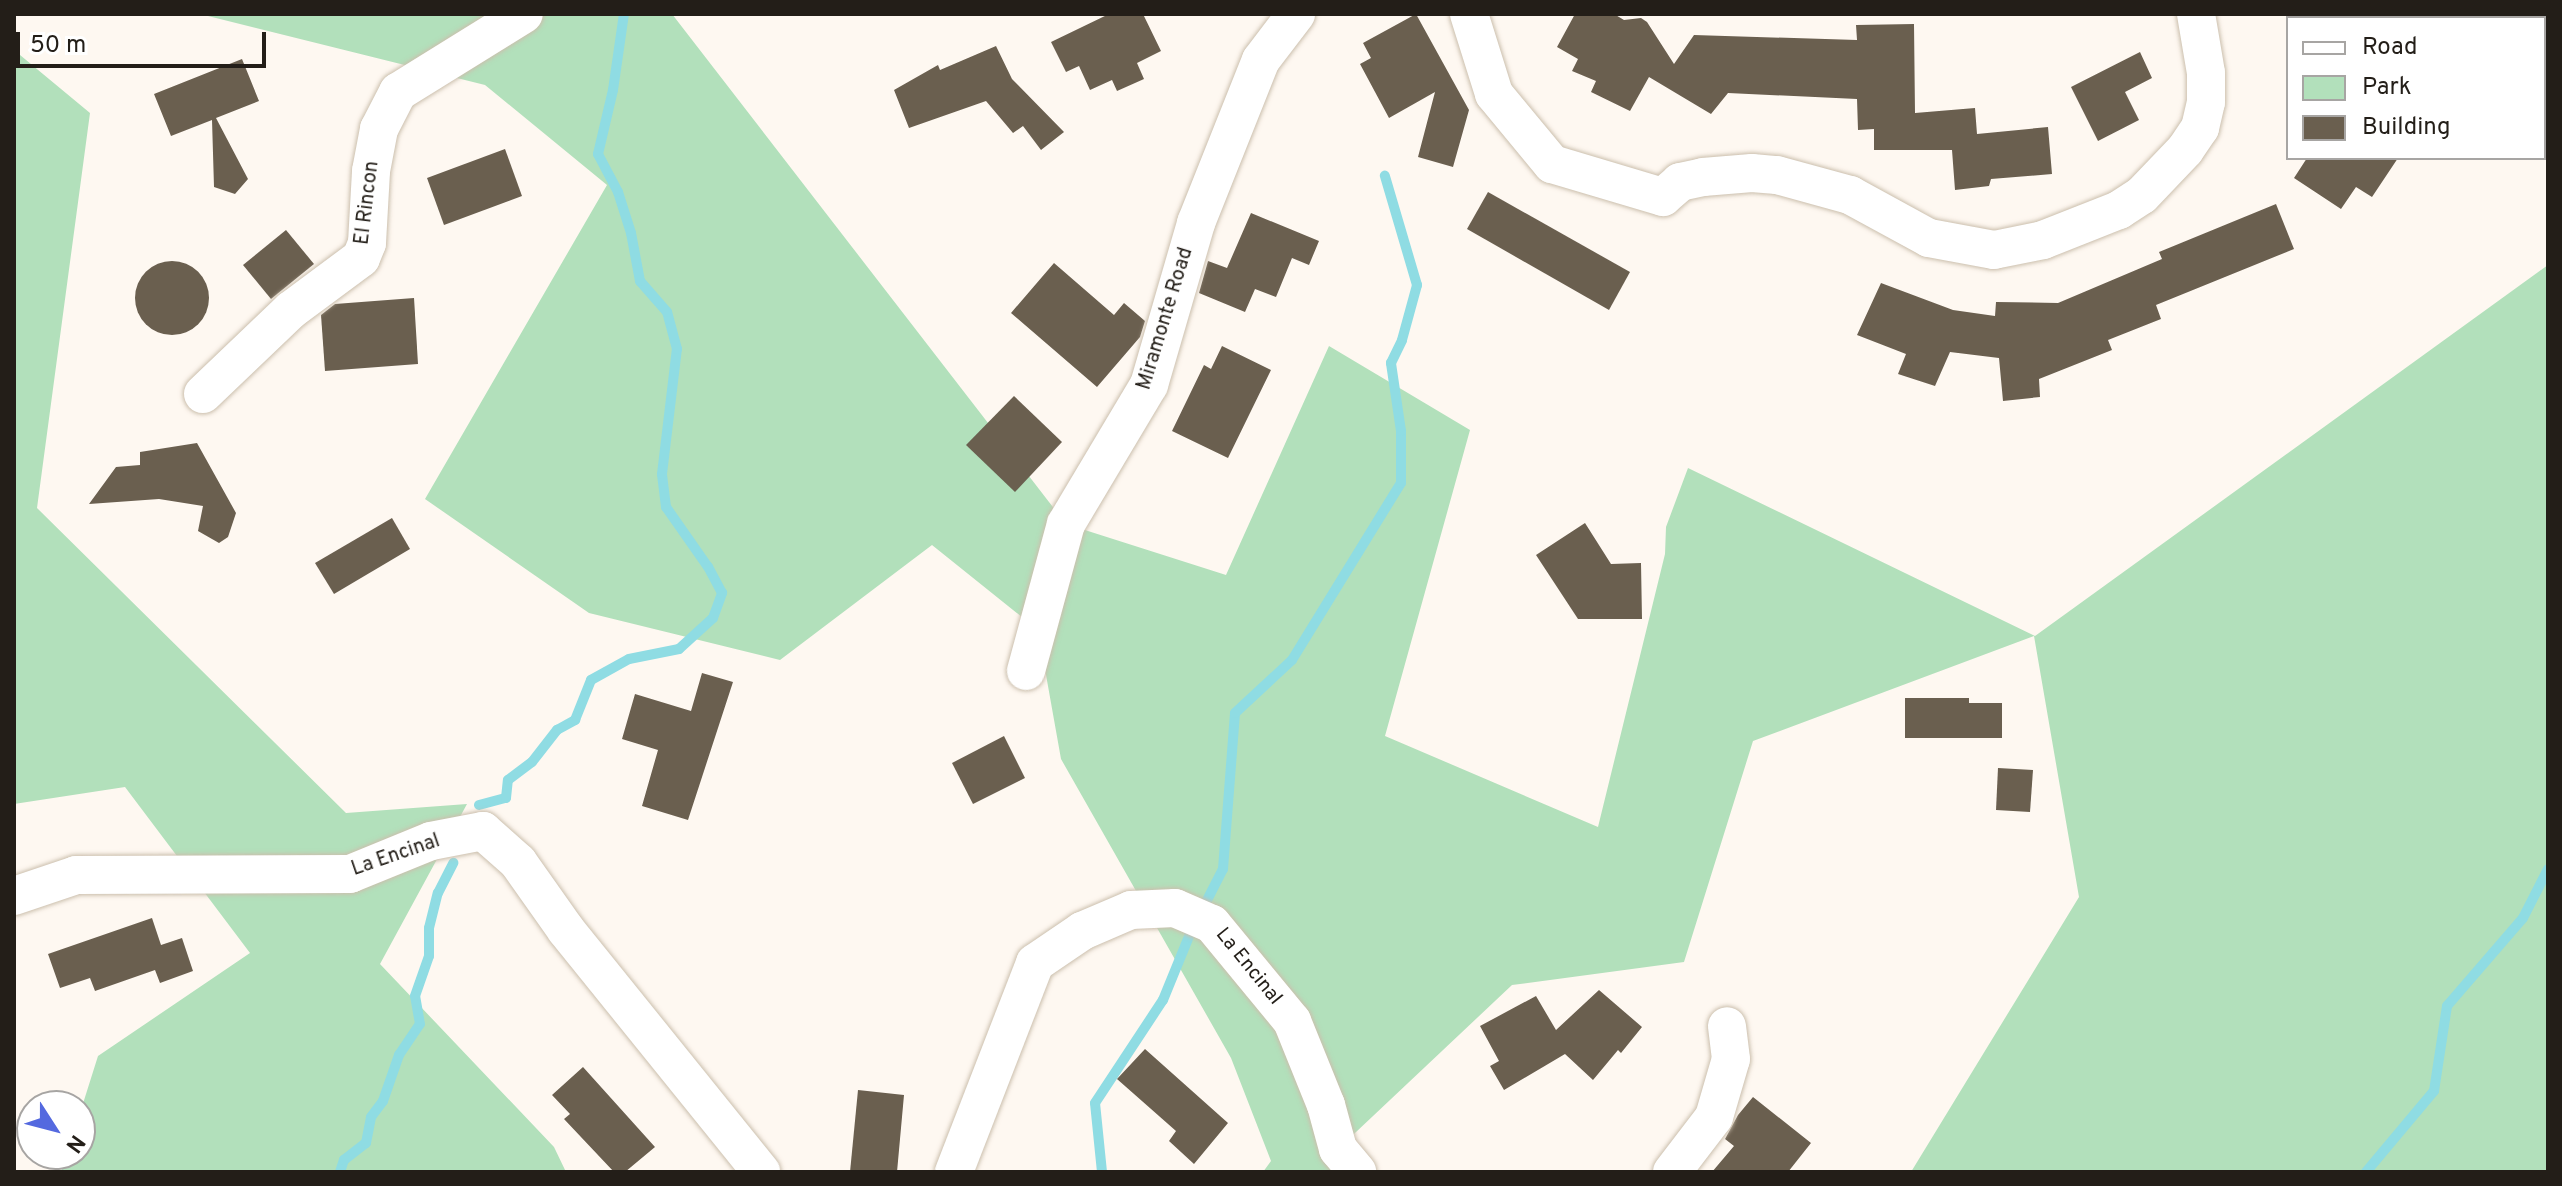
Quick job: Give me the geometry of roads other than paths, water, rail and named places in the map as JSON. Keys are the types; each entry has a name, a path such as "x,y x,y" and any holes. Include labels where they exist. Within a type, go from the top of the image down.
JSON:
{"street":[{"name":"El Rincon","path":"203,394 291,310 361,258 367,243 371,171 379,129 398,92 524,14"},
{"name":"Miramonte Road","path":"1026,671 1066,524 1149,385 1189,242 1261,60 1296,14"},
{"path":"1469,14 1494,94 1552,164 1663,197 1680,182 1703,177 1752,173 1777,175 1850,195 1929,238 1994,250 2043,240 2119,210 2142,195 2185,150 2200,128 2206,102 2206,73 2196,14"},
{"name":"La Encinal","path":"14,896 76,875 350,874 431,841 483,831 518,862 566,930 761,1172"},
{"name":"La Encinal","path":"954,1172 1035,963 1082,931 1131,910 1175,908 1212,924 1292,1021 1326,1105 1338,1149 1357,1172"},
{"path":"1672,1172 1714,1117 1731,1059 1727,1026"}],"waterway":[{"path":"479,805 506,798 508,780 532,762 557,730 575,720 591,680 629,659 679,649 713,618 722,593 708,567 666,507 662,474 677,349 667,312 640,281 631,233 618,192 598,154 613,90 624,14"},
{"path":"1202,910 1223,869 1235,713 1292,660 1401,483 1401,431 1391,363 1402,340 1417,285 1385,176"},
{"path":"340,1172 344,1160 366,1143 371,1117 383,1101 399,1055 420,1024 415,996 429,956 429,928 438,893 453,863"},
{"path":"2366,1172 2434,1091 2447,1006 2523,918 2548,869"},
{"path":"1102,1172 1095,1103 1163,1000 1194,924"}]}
